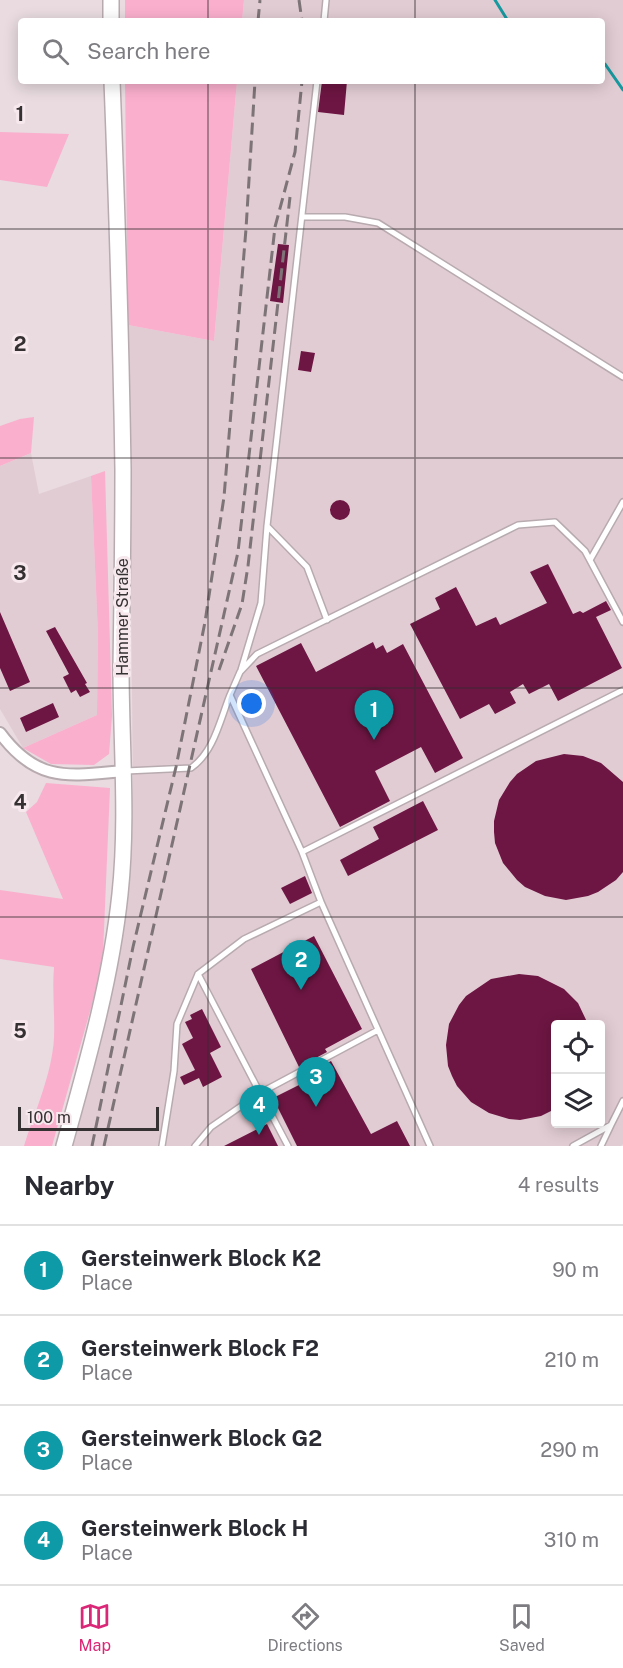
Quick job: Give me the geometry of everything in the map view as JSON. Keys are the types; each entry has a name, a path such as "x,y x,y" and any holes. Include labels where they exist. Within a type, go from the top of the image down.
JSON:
{"main road":[{"path":"111,0 111,18"},
{"name":"Hammer Straße","path":"64,1146 109,972 120,894 124,842 121,677 123,470 112,84"}],"street":[{"path":"0,734 21,759 44,771 93,774 124,771"}],"lane":[{"path":"324,18 326,0"},
{"path":"124,771 191,768 208,753 240,672 261,603 267,526 317,84"},
{"path":"302,217 345,217 378,223 623,377"},
{"path":"590,560 623,502"},
{"path":"240,672 257,654 518,525 555,522 585,550 623,622"},
{"path":"267,526 307,567 327,620"},
{"path":"302,852 623,690"},
{"path":"230,694 302,852 321,902 430,1146"},
{"path":"162,1146 174,1071 177,1024 198,974 244,939 321,902"},
{"path":"198,974 288,1146"},
{"path":"195,1146 211,1127 260,1094 378,1030"},
{"path":"601,1146 623,1101"},
{"path":"573,1146 611,1125"}],"shaded area":[{"path":"125,0 244,0 242,18 125,18"},
{"path":"244,0 623,0 623,1144 621,1146 70,1146 119,949 133,786 128,325 214,341 237,84 605,84 605,18 242,18"},
{"path":"125,84 237,84 214,341 128,325"},
{"path":"0,132 69,134 47,187 0,180"},
{"path":"34,417 31,453 0,466 0,426"},
{"path":"31,453 39,494 91,476 98,634 97,715 23,748 0,709 0,466"},
{"path":"105,471 112,716 109,754 94,765 51,764 23,748 97,715 98,634 91,476"},
{"path":"46,783 110,788 103,953 96,990 52,1146 24,1146 47,1079 53,1052 54,967 0,959 0,890 63,899 26,812 37,802"}],"building":[{"path":"322,84 347,84 344,115 318,112"},
{"path":"278,244 289,245 283,303 270,301"},
{"path":"301,351 315,353 311,372 298,370"},
{"path":"336,500 344,500 350,506 350,514 344,520 336,520 330,514 330,506"},
{"path":"548,564 573,614 580,611 583,613 606,601 611,610 596,617 622,668 558,701 549,684 529,694 523,684 510,692 516,703 495,714 489,704 460,719 410,624 440,609 435,598 456,587 476,626 496,617 500,625 547,603 530,572"},
{"path":"0,612 30,682 10,691 0,668"},
{"path":"55,627 87,683 85,684 90,692 80,697 76,690 71,693 63,677 69,674 46,631"},
{"path":"373,642 376,649 383,645 387,653 403,644 463,758 435,773 421,747 375,771 390,801 340,827 256,666 301,643 316,672"},
{"path":"53,703 59,717 26,732 20,718"},
{"path":"564,754 583,756 601,763 623,782 623,872 616,880 598,892 566,900 545,896 525,887 517,880 503,863 495,843 494,832 499,800 517,774 536,761"},
{"path":"423,801 438,830 348,876 340,860 379,839 373,827"},
{"path":"305,876 312,893 290,904 281,888"},
{"path":"314,936 362,1029 325,1049 327,1052 299,1067 251,969"},
{"path":"519,974 538,976 564,989 578,1003 586,1020 551,1020 551,1111 541,1116 520,1120 489,1113 471,1102 457,1086 448,1066 446,1045 449,1024 466,996 491,979"},
{"path":"202,1009 221,1047 210,1053 222,1077 203,1087 199,1078 184,1085 180,1077 195,1070 182,1044 193,1038 185,1022 192,1019 190,1015"},
{"path":"331,1061 371,1134 397,1121 410,1146 297,1146 273,1098 305,1082 302,1076"},
{"path":"267,1124 278,1146 224,1146"}],"waterway":[{"path":"495,0 506,18"},
{"path":"605,64 623,90"}],"railway":[{"path":"258,18 260,0"},
{"path":"299,0 302,18"},
{"path":"92,1146 133,947 176,767 205,622 224,497 246,229 255,84"},
{"path":"104,1146 238,552 275,227 295,152 302,84"},
{"path":"219,670 242,604 248,566 290,197"}],"place":[{"name":"Gersteinwerk Block K2","path":"374,740"},
{"name":"Gersteinwerk Block F2","path":"301,990"},
{"name":"Gersteinwerk Block G2","path":"316,1107"},
{"name":"Gersteinwerk Block H","path":"259,1135"}]}
